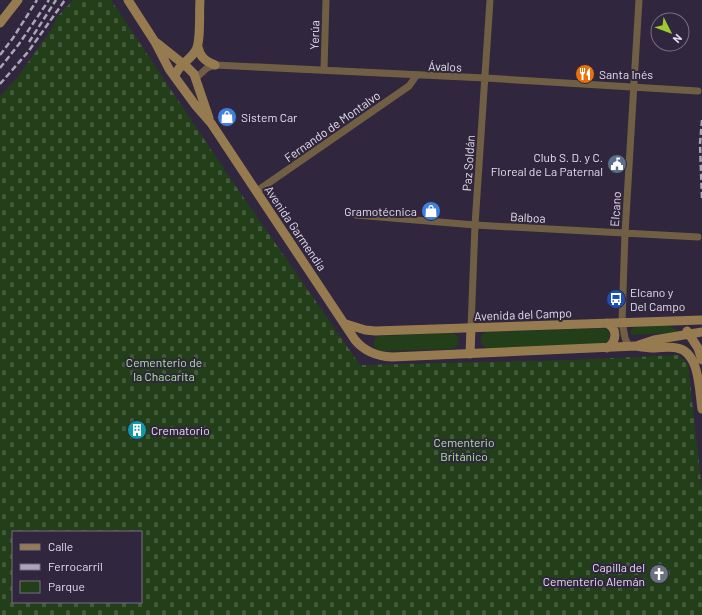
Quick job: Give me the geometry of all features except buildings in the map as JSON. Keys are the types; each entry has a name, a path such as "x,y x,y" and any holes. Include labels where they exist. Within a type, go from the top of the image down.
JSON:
{"main road":[{"path":"0,24 18,0"},
{"name":"Avenida Garmendia","path":"128,0 175,77 201,113 211,123 360,346 374,354 383,356 470,354"},
{"path":"200,0 198,46 203,58 215,65"},
{"name":"Avenida Garmendia","path":"155,42 191,70 196,78 202,101 211,123"},
{"path":"175,77 178,70 192,56 198,46"},
{"path":"182,86 190,86 196,78"},
{"name":"Avenida del Campo","path":"346,324 365,330 375,331 702,320"},
{"path":"675,322 690,334 698,348 697,372 702,409"},
{"path":"607,323 613,328 615,335 613,343 607,348"},
{"path":"471,328 470,354 632,346 676,348 686,352 698,360"},
{"path":"632,346 654,340 702,332"}],"street":[{"name":"Yerúa","path":"324,70 326,0"},
{"name":"Paz Soldán","path":"471,328 475,225 490,0"},
{"name":"Elcano","path":"632,346 625,338 622,322 625,233 640,0"},
{"name":"Ávalos","path":"215,65 416,76 485,78 698,91"},
{"path":"196,78 201,72 215,65"},
{"name":"Fernando de Montalvo","path":"257,191 409,86 416,76"},
{"name":"Balboa","path":"356,214 475,225 698,237"}],"green space":[{"name":"Cementerio de la Chacarita","path":"73,0 111,0 228,175 360,365 572,360 678,355 688,364 702,490 702,615 0,615 0,96 17,78 51,30 57,17"},
{"path":"667,325 677,330 676,333 632,335 630,332 635,326"},
{"path":"605,328 610,334 609,339 605,344 486,349 482,345 481,340 481,336 485,332"},
{"path":"453,333 458,336 459,343 453,349 380,351 374,345 374,340 378,336"}],"railway":[{"path":"0,55 13,38 37,0"},
{"path":"0,68 19,44 49,0"},
{"path":"29,42 56,0"},
{"path":"0,84 28,52 65,0"},
{"path":"702,120 700,144 702,198"}],"place":[{"name":"Santa Inés","path":"585,74"},
{"name":"Sistem Car","path":"227,117"},
{"name":"Club S. D. y C. Floreal de La Paternal","path":"617,164"},
{"name":"Gramotécnica","path":"431,211"},
{"name":"Elcano y Del Campo","path":"616,299"},
{"name":"Crematorio","path":"137,430"},
{"name":"Capilla del Cementerio Alemán","path":"659,574"}],"park label":[{"name":"Cementerio Británico","path":"464,449"}]}
